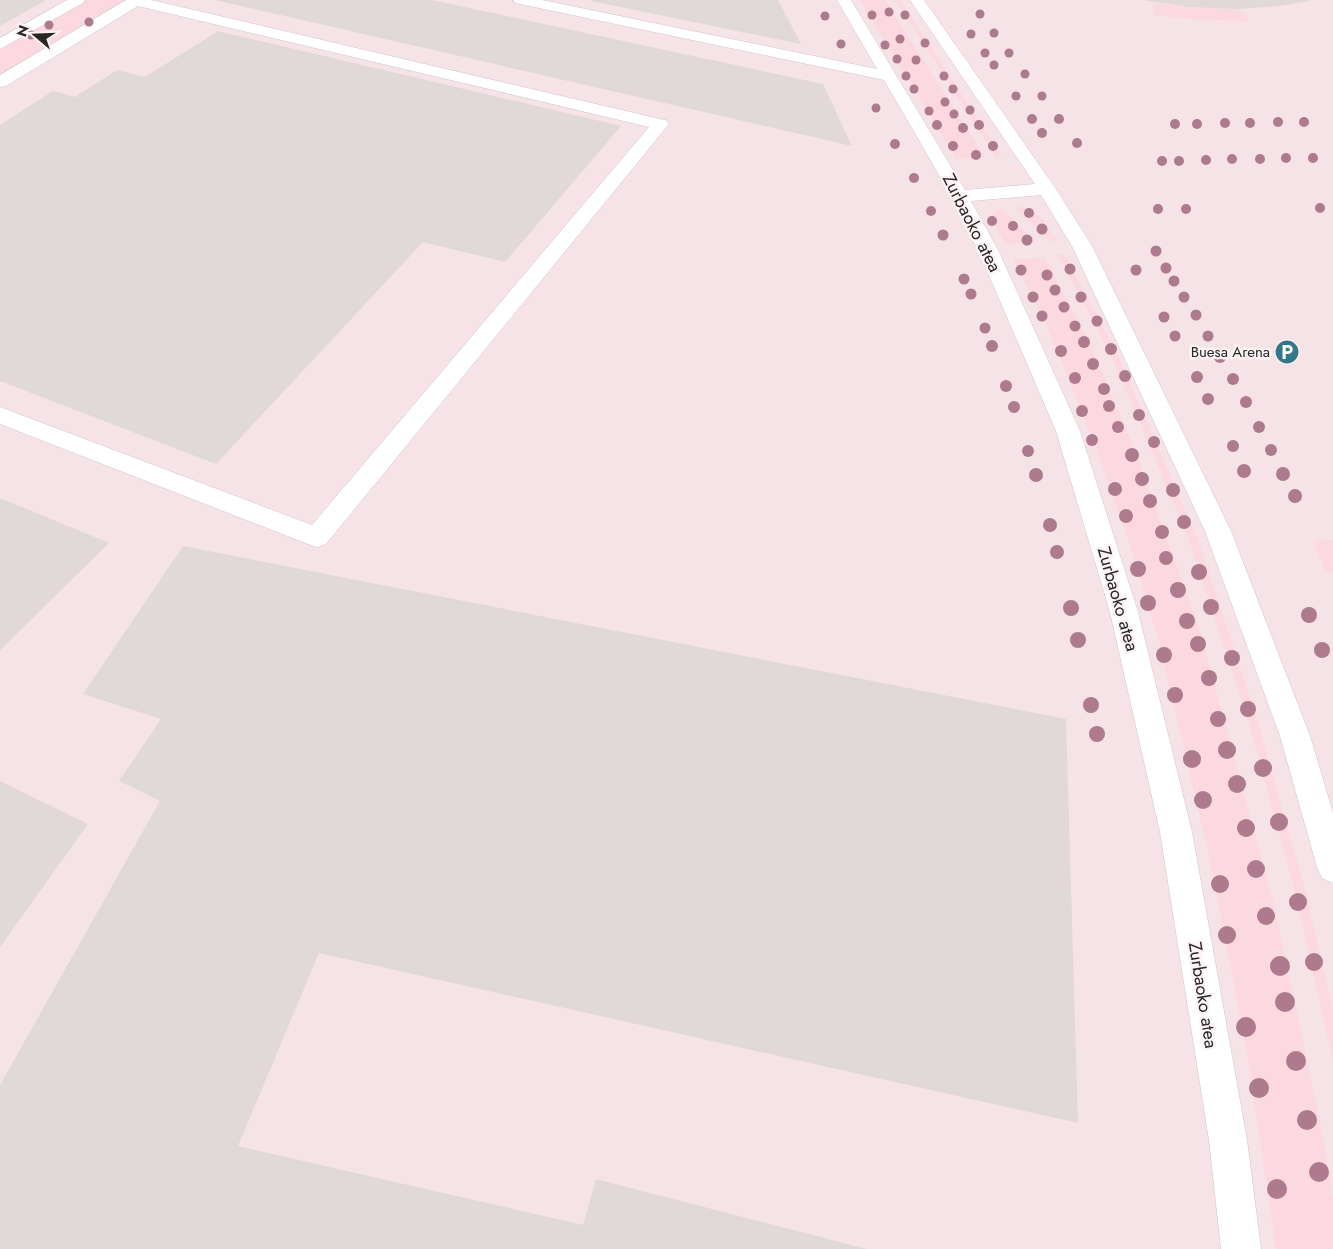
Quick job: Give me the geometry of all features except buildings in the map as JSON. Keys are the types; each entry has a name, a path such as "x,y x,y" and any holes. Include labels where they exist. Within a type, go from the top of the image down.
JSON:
{"street":[{"path":"0,44 78,0"},
{"path":"0,82 136,0 660,124 317,537 0,415"},
{"path":"520,0 891,77"},
{"name":"Zurbaoko atea","path":"844,0 891,77 989,252 1068,431 1124,612 1176,832 1228,1140 1241,1249"},
{"path":"917,0 1047,189 1082,246 1218,531 1295,736 1333,867"},
{"path":"959,196 1047,189"}],"shaded area":[{"path":"0,0 1333,0 1333,1249 0,1249"},
{"path":"86,0 127,0 0,75 0,50"},
{"path":"860,0 885,0 985,157 956,159"},
{"path":"895,0 900,0 1002,156 996,157"},
{"path":"1153,3 1188,7 1239,9 1250,21 1191,19 1153,15"},
{"path":"1015,206 1036,213 1057,241 1050,241"},
{"path":"1002,208 1036,243 1005,244 991,218 993,214"},
{"path":"1064,254 1117,353 1197,537 1258,721 1306,893 1333,1010 1333,1062 1295,892 1248,720 1188,537 1110,353 1058,255"},
{"path":"1045,258 1091,346 1134,448 1199,627 1274,904 1322,1131 1333,1197 1333,1249 1276,1249 1246,1047 1209,856 1158,638 1128,539 1090,432 1045,321 1013,259"},
{"path":"1333,540 1333,573 1326,572 1313,541"}],"place":[{"name":"Buesa Arena","path":"1287,352"}]}
